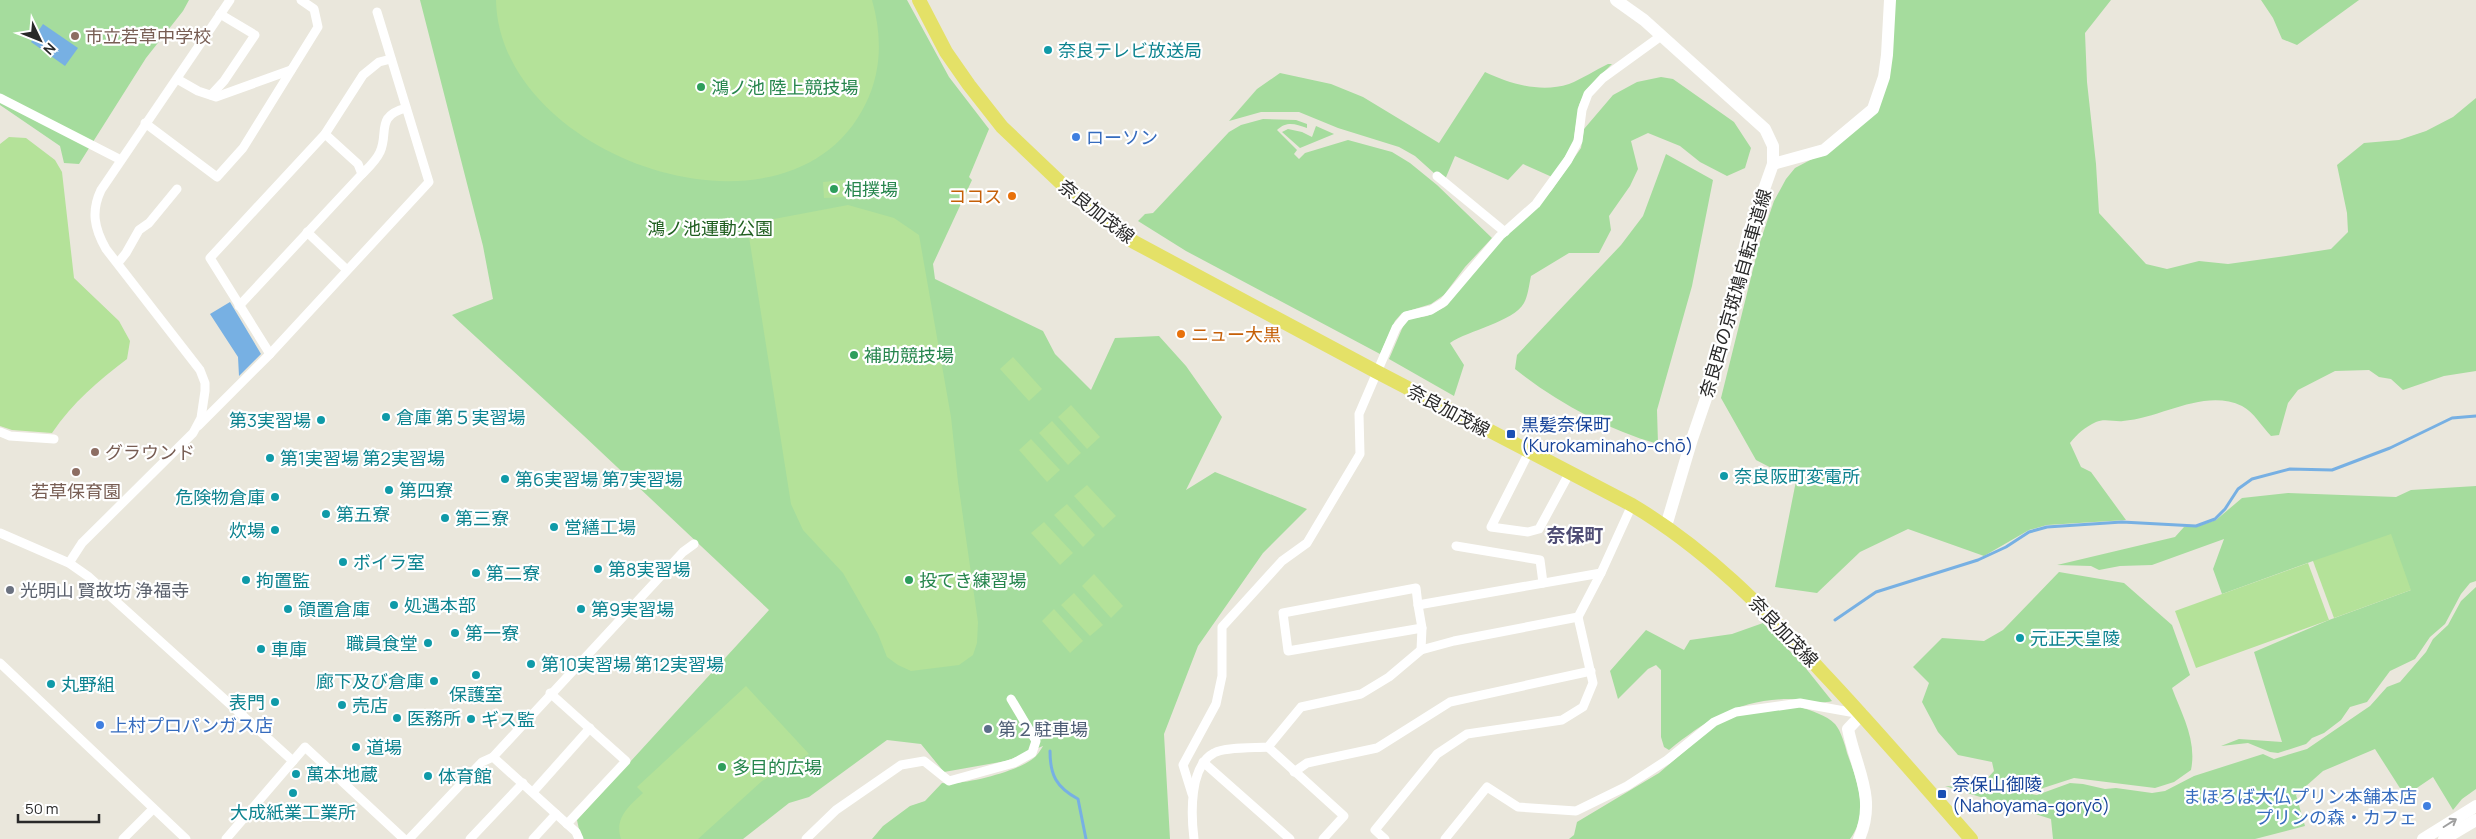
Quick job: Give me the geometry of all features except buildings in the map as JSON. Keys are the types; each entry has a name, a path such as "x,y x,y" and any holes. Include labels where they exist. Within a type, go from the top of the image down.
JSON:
{"main road":[{"name":"奈良加茂線","path":"919,0 946,52 968,86 1002,126 1062,186 1134,242 1632,505 1666,526 1728,575 1763,608 1862,714 1971,839"},
{"path":"1616,0 1661,36 1765,130 1773,146 1773,164 1824,150 1873,109 1884,77 1890,0"},
{"name":"奈良西の京斑鳩自転車道線","path":"1666,526 1692,440 1725,343 1747,237 1773,164"},
{"path":"1859,839 1865,820 1867,803 1864,782 1848,729 1862,714"},
{"path":"2423,839 2476,806"},
{"path":"2444,839 2476,820"}],"street":[{"path":"196,428 203,403 204,378 193,360 100,239 95,227 94,210 101,190 230,0"},
{"path":"145,123 217,177 243,148 318,27 314,9 301,0"},
{"path":"69,563 82,543 184,444 196,428 270,354 428,182 390,59 378,12"},
{"path":"211,95 224,81 255,35 220,14"},
{"path":"1194,839 1192,794 1183,765 1216,704 1222,676 1222,627 1282,561 1307,543 1360,454 1359,414 1396,328 1406,316 1431,310 1444,302 1505,232 1536,204 1568,160 1578,141 1582,110 1588,94 1602,78 1661,36"},
{"path":"270,354 210,258 325,134 364,75 380,62 390,59"},
{"path":"177,79 216,97 290,70"},
{"path":"0,98 121,160"},
{"path":"239,306 362,174 380,152 383,129 388,119 394,112 406,108"},
{"path":"325,134 358,164 362,174"},
{"path":"1437,176 1505,232"},
{"path":"118,264 139,230 149,223 177,189"},
{"path":"307,232 347,270"},
{"path":"0,432 10,436 54,439"},
{"path":"1529,452 1491,527 1528,532 1539,529 1570,472"},
{"path":"1385,839 1375,830 1437,754 1467,734 1562,720 1583,707 1593,683 1578,617 1601,573 1632,505"},
{"path":"0,533 69,563 123,606 293,760"},
{"path":"409,839 482,762 493,756 683,552 694,544"},
{"path":"1456,546 1540,560 1543,583"},
{"path":"1418,605 1601,573"},
{"path":"1422,628 1288,651 1283,613 1416,588 1422,628 1422,650"},
{"path":"1192,794 1203,762 1215,752 1268,747 1301,707 1361,694 1389,678 1422,650 1454,641 1578,617"},
{"path":"0,663 186,839"},
{"path":"1294,772 1307,763 1378,748 1450,702 1591,670"},
{"path":"550,693 626,761 567,824"},
{"path":"806,839 836,810 901,765 924,761 949,781 1014,763 1032,753 1036,741 1011,698"},
{"path":"1445,839 1487,787 1518,807 1576,811 1627,786 1667,760 1714,722 1736,712 1800,703 1862,714"},
{"path":"533,792 590,728"},
{"path":"226,839 305,747 404,839"},
{"path":"1268,747 1344,816 1323,839"},
{"path":"493,756 567,824 579,839"},
{"path":"1203,762 1290,839"},
{"path":"470,839 522,783"},
{"path":"123,839 154,809"},
{"path":"533,839 556,814"}],"green space":[{"name":"市立若草中学校","path":"0,0 189,0 183,11 146,58 79,164 64,163 60,146 0,105"},
{"name":"鴻ノ池運動公園","path":"420,0 907,0 949,77 989,129 969,177 972,180 933,264 935,279 1043,331 1055,354 1091,390 1115,338 1159,336 1186,366 1222,417 1186,490 1215,472 1307,509 1263,553 1198,646 1164,734 1170,839 872,839 883,826 910,806 925,801 942,783 976,780 1005,772 1029,762 1043,746 1006,761 944,772 921,744 887,740 809,797 789,803 743,839 581,839 577,820 769,610 452,315 493,299 483,246"},
{"name":"鴻ノ池 陸上競技場","path":"496,0 872,0 878,26 878,65 866,103 829,150 777,175 717,181 654,170 595,144 545,105 510,56"},
{"path":"1893,0 2111,0 2085,33 2087,82 2099,213 2146,264 2167,269 2199,261 2228,264 2331,249 2348,232 2347,213 2337,165 2364,143 2399,140 2426,131 2453,117 2476,98 2476,371 2444,376 2403,390 2391,379 2379,377 2369,370 2335,371 2298,390 2288,403 2279,435 2271,436 2246,409 2228,401 2198,402 2138,419 2099,421 2085,428 2070,443 2081,467 2091,472 2126,520 2047,525 2029,530 1984,556 1908,529 1860,552 1817,593 1775,587 1796,481 1756,460 1721,398 1759,245 1774,201 1786,179 1795,168 1835,147 1880,106"},
{"path":"2261,0 2359,0 2297,45 2282,39 2273,18"},
{"path":"1608,64 1612,64 1586,90 1579,105 1573,144 1552,177 1523,164 1508,180 1455,156 1444,182 1415,156 1399,147 1338,128 1299,112 1261,112 1229,121 1257,89 1280,73 1331,84 1363,97 1439,143 1485,72 1526,86 1548,88 1558,87 1579,80"},
{"path":"1661,77 1673,79 1734,122 1751,148 1745,168 1727,176 1700,162 1680,146 1648,133 1631,141 1638,169 1630,186 1609,216 1611,230 1599,253 1569,253 1531,276 1524,303 1518,310 1501,321 1450,343 1464,365 1454,396 1389,359 1408,319 1427,316 1445,307 1492,248 1534,210 1552,190 1581,148 1584,129 1613,95 1637,82"},
{"path":"1263,119 1296,120 1307,124 1307,128 1288,124 1277,130 1297,150 1294,154 1299,159 1305,153 1348,140 1392,152 1410,163 1437,185 1492,238 1465,267 1444,295 1431,304 1402,313 1395,321 1380,354 1186,251 1138,221 1145,214 1153,213 1229,132 1241,125"},
{"path":"1316,126 1334,134 1300,148 1282,132 1288,129 1302,132 1312,137"},
{"path":"9,137 26,138 55,160 62,172 74,278 119,321 130,341 127,359 86,393 68,411 52,433 12,430 0,426 0,144"},
{"path":"1666,154 1713,180 1692,286 1657,410 1658,444 1620,431 1583,414 1548,393 1515,369 1517,355 1621,245 1643,216"},
{"name":"相撲場","path":"845,180 846,197 824,198 823,182"},
{"name":"補助競技場","path":"848,205 894,218 919,235 951,417 958,482 978,622 977,643 973,655 959,665 911,671 887,657 878,634 843,573 803,530 791,504 747,224"},
{"path":"1013,357 1042,389 1029,401 1000,369"},
{"path":"1071,405 1100,437 1087,449 1058,417"},
{"path":"1052,421 1081,453 1068,465 1039,433"},
{"path":"1031,439 1060,470 1047,482 1019,450"},
{"path":"1087,485 1116,516 1103,528 1074,496"},
{"path":"2476,486 2476,581 2470,583 2461,594 2445,624 2430,637 2415,659 2390,671 2367,702 2350,707 2341,720 2324,733 2312,738 2306,744 2278,753 2270,752 2248,743 2221,746 2239,739 2282,742 2254,652 2329,620 2411,590 2313,561 2222,594 2213,569 2224,539 2152,565 2120,566 2099,570 2091,566 2057,565 2175,537 2184,527 2196,527 2216,520 2242,498 2288,493 2396,497 2411,490"},
{"path":"1067,504 1095,535 1083,547 1054,515"},
{"path":"1044,522 1073,553 1060,565 1031,533"},
{"path":"2391,534 2411,590 2334,618 2313,561"},
{"path":"2308,563 2329,620 2196,668 2175,611"},
{"path":"2059,572 2124,583 2172,625 2190,675 2172,688 2187,728 2192,748 2191,770 2174,782 2155,788 2074,778 2037,790 1983,783 1994,771 1992,762 1958,755 1938,732 1922,702 1929,683 1913,667 1942,638 1984,641 2003,630"},
{"path":"1094,574 1123,606 1111,618 1082,586"},
{"path":"2476,587 2476,789 2462,799 2453,810 2433,777 2405,796 2375,749 2323,771 2296,795 2305,826 2255,839 2053,839 2051,819 1945,786 2000,789 2037,795 2070,783 2105,789 2116,788 2152,793 2165,791 2194,776 2263,754 2274,759 2307,749 2370,706 2387,687 2400,682 2426,652 2433,639 2448,625 2461,601"},
{"path":"1074,593 1103,625 1090,636 1061,605"},
{"path":"1054,609 1083,641 1070,653 1042,621"},
{"path":"1763,623 1804,666 1832,701 1772,700 1739,707 1696,729 1669,750 1664,747 1661,737 1661,670 1656,665 1648,669 1618,699 1610,671 1646,630 1684,650 1690,640 1732,634"},
{"name":"多目的広場","path":"746,686 809,754 762,781 698,839 621,839 619,832 621,819 628,808 643,793 637,787"},
{"path":"1800,707 1827,718 1835,724 1842,738 1860,796 1859,818 1856,829 1850,839 1569,839 1574,835 1577,822 1659,773 1715,725 1741,714"}],"water":[{"path":"43,24 78,48 65,66 31,42"},
{"path":"230,302 261,354 239,376 238,357 210,314"}],"waterway":[{"path":"1835,620 1876,592 1978,560 2006,547 2029,532 2047,527 2122,522 2196,526 2215,519 2225,509 2238,489 2252,479 2290,469 2332,470 2390,448 2452,418 2476,416"},
{"path":"1050,751 1051,767 1056,780 1064,790 1078,799 1086,839"}],"place":[{"name":"市立若草中学校","path":"75,36"},
{"name":"奈良テレビ放送局","path":"1048,50"},
{"name":"鴻ノ池 陸上競技場","path":"701,87"},
{"name":"ローソン","path":"1076,137"},
{"name":"相撲場","path":"834,189"},
{"name":"ココス","path":"1012,196"},
{"name":"ニュー大黒","path":"1181,334"},
{"name":"補助競技場","path":"854,355"},
{"name":"倉庫 第５実習場","path":"386,417"},
{"name":"第3実習場","path":"321,420"},
{"name":"黒髪奈保町 (Kurokaminaho-chō)","path":"1511,434"},
{"name":"グラウンド","path":"95,452"},
{"name":"第1実習場 第2実習場","path":"270,458"},
{"name":"若草保育園","path":"76,472"},
{"name":"奈良阪町変電所","path":"1724,476"},
{"name":"第6実習場 第7実習場","path":"505,479"},
{"name":"第四寮","path":"389,490"},
{"name":"危険物倉庫","path":"275,497"},
{"name":"第五寮","path":"326,514"},
{"name":"第三寮","path":"445,518"},
{"name":"営繕工場","path":"554,527"},
{"name":"炊場","path":"275,530"},
{"name":"ボイラ室","path":"343,562"},
{"name":"第8実習場","path":"598,569"},
{"name":"第二寮","path":"476,573"},
{"name":"拘置監","path":"246,580"},
{"name":"投てき練習場","path":"909,580"},
{"name":"光明山 賢故坊 浄福寺","path":"10,590"},
{"name":"処遇本部","path":"394,605"},
{"name":"領置倉庫","path":"288,609"},
{"name":"第9実習場","path":"581,609"},
{"name":"第一寮","path":"455,633"},
{"name":"元正天皇陵","path":"2020,638"},
{"name":"職員食堂","path":"428,643"},
{"name":"車庫","path":"261,649"},
{"name":"第10実習場 第12実習場","path":"531,664"},
{"name":"保護室","path":"476,675"},
{"name":"廊下及び倉庫","path":"434,681"},
{"name":"丸野組","path":"51,684"},
{"name":"表門","path":"275,702"},
{"name":"売店","path":"342,705"},
{"name":"医務所","path":"397,718"},
{"name":"ギス監","path":"471,719"},
{"name":"上村プロパンガス店","path":"100,725"},
{"name":"第２駐車場","path":"988,729"},
{"name":"道場","path":"356,747"},
{"name":"多目的広場","path":"722,767"},
{"name":"萬本地蔵","path":"296,774"},
{"name":"体育館","path":"428,776"},
{"name":"大成紙業工業所","path":"293,793"},
{"name":"奈保山御陵 (Nahoyama-goryō)","path":"1942,794"},
{"name":"まほろば大仏プリン本舗本店 プリンの森・カフェ","path":"2427,806"}],"district":[{"name":"奈保町","path":"1575,535"}]}
